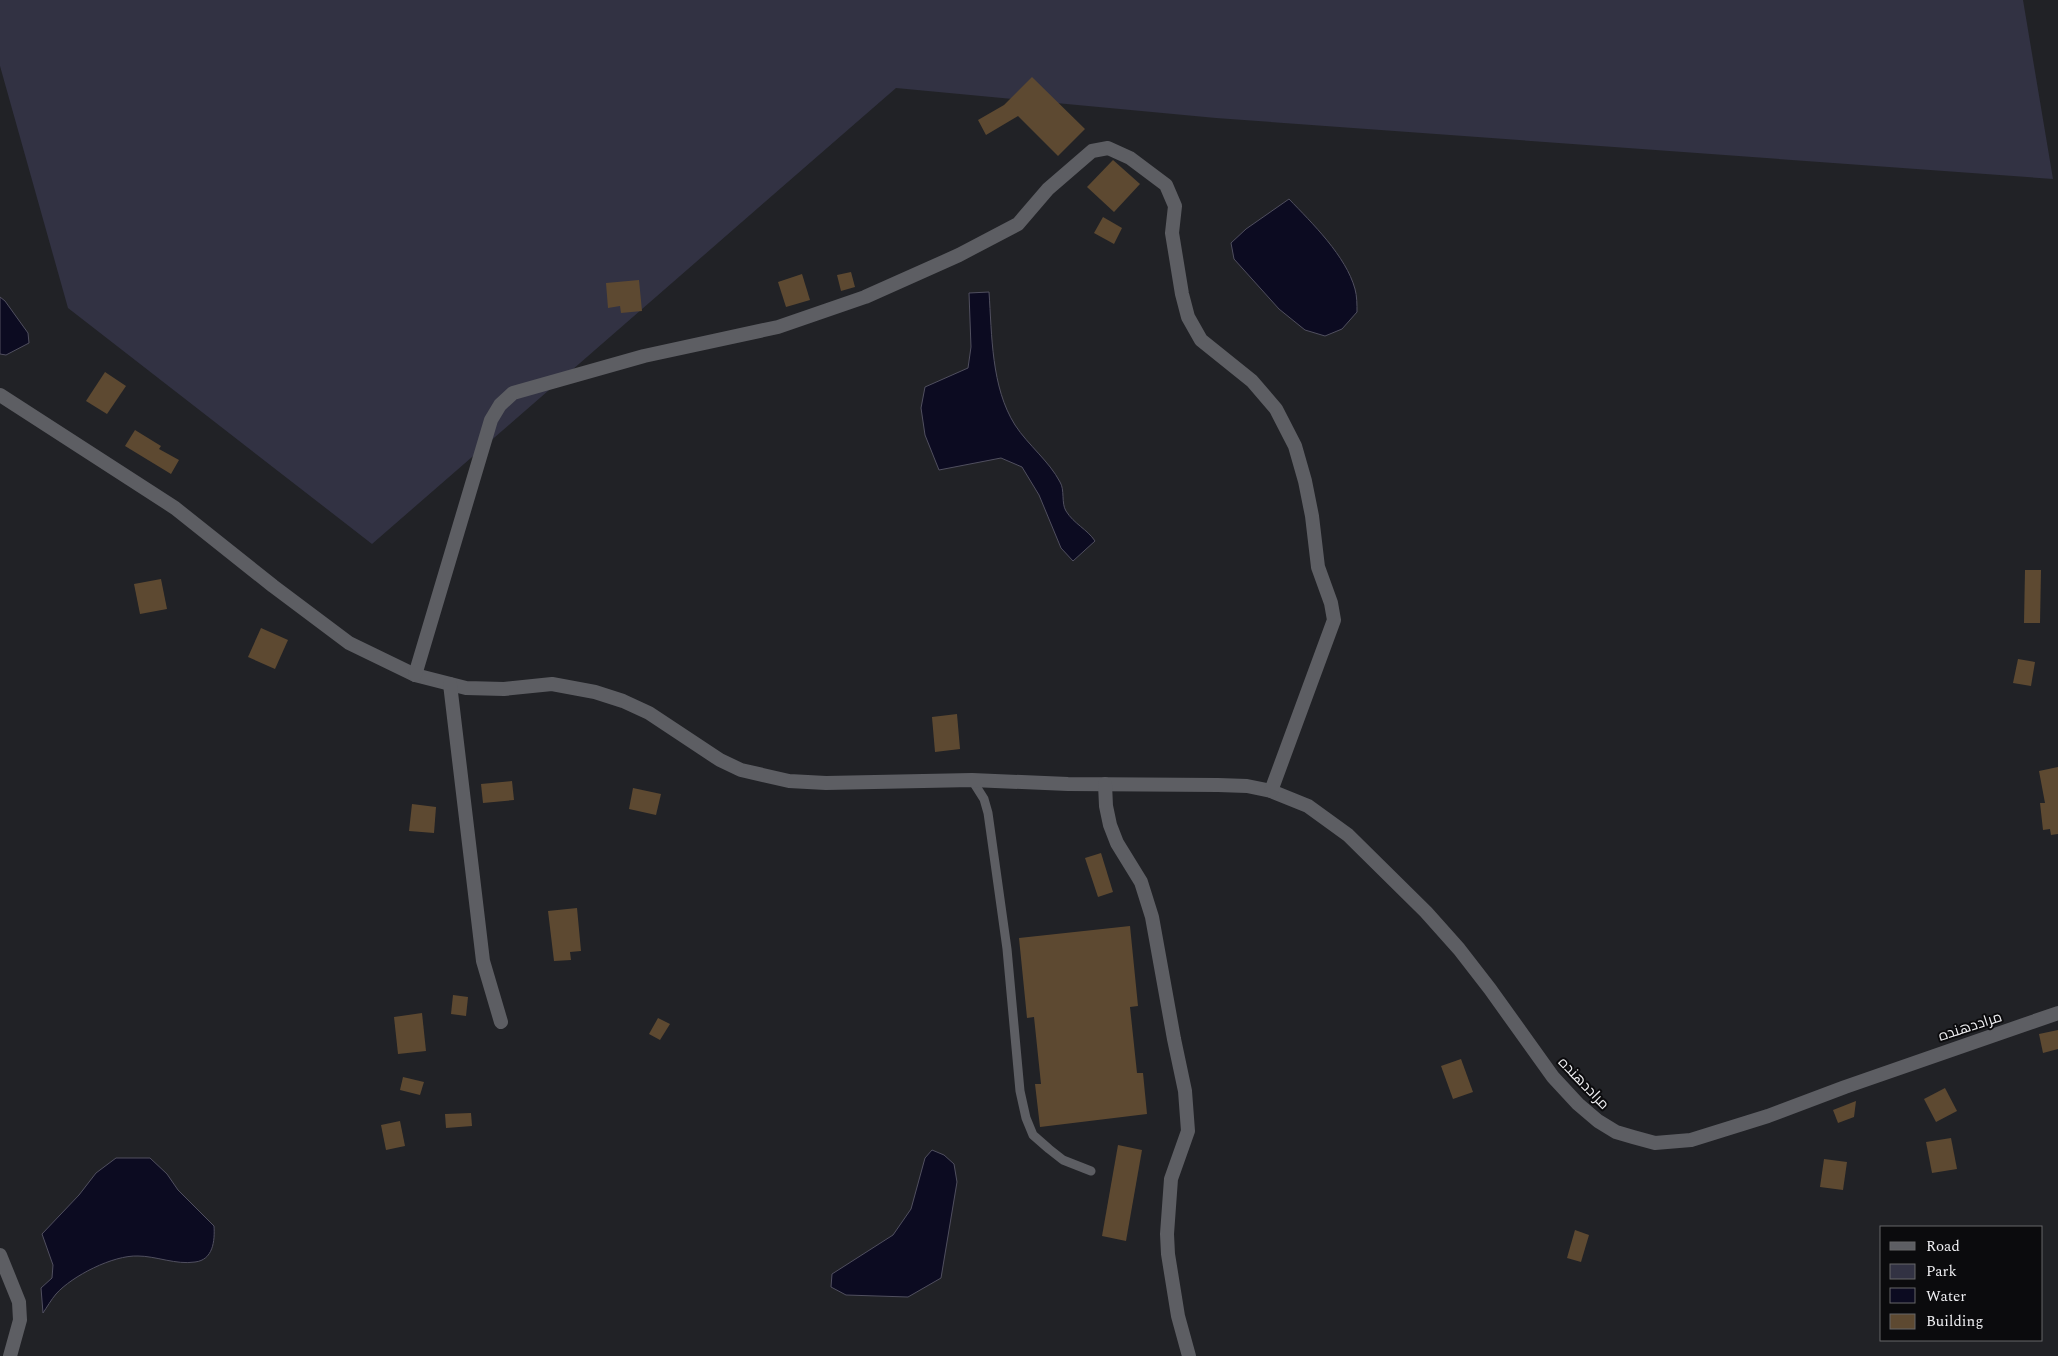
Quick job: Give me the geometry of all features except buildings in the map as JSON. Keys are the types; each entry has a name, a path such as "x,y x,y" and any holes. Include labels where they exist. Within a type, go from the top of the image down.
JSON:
{"street":[{"path":"414,675 491,420 500,405 513,393 644,356 778,327 865,297 959,255 1018,224 1048,189 1092,151 1108,148 1130,158 1166,185 1175,206 1172,233 1182,294 1188,317 1201,340 1252,381 1276,409 1295,446 1305,481 1312,516 1318,568 1331,603 1334,620 1271,791"},
{"name":"مراددهنده","path":"0,395 175,508 273,586 349,643 414,675 466,688 495,689 552,684 595,692 623,701 649,713 720,760 740,770 789,780 844,783 972,780 1247,786 1271,791 1308,806 1348,835 1426,912 1459,949 1490,989 1553,1077 1578,1104 1598,1121 1616,1132 1655,1143 1691,1140 1768,1116 1880,1074 2058,1014"},
{"path":"450,684 483,960 501,1022"},
{"path":"1105,784 1106,806 1110,825 1117,843 1140,882 1152,917 1185,1091 1188,1131 1171,1180 1167,1234 1168,1254 1178,1316 1189,1356"},
{"path":"0,1255 19,1302 20,1320 10,1356"}],"lane":[{"path":"972,780 984,799 988,813 1007,949 1020,1091 1026,1118 1034,1135 1048,1150 1063,1160 1091,1171"}],"green space":[{"path":"0,0 2023,0 2053,179 1216,118 896,88 372,544 68,308 0,66"}],"water":[{"path":"1289,199 1318,229 1336,252 1351,277 1355,289 1357,312 1342,329 1325,336 1305,330 1279,309 1234,259 1231,243 1246,229"},
{"path":"989,292 994,360 1001,394 1007,410 1020,432 1050,467 1060,482 1066,511 1095,541 1073,561 1061,548 1039,495 1022,467 1001,458 939,470 925,435 921,408 925,387 968,368 971,347 969,293"},
{"path":"0,297 28,333 29,343 6,355 0,354"},
{"path":"932,1150 944,1155 954,1164 957,1182 941,1278 908,1297 846,1295 831,1287 832,1274 893,1235 911,1209 925,1158"},
{"path":"116,1158 150,1158 167,1174 178,1190 214,1226 212,1249 206,1258 188,1263 138,1256 105,1263 82,1274 63,1287 54,1296 43,1313 41,1288 52,1278 53,1265 42,1234 79,1195 96,1173"}]}
